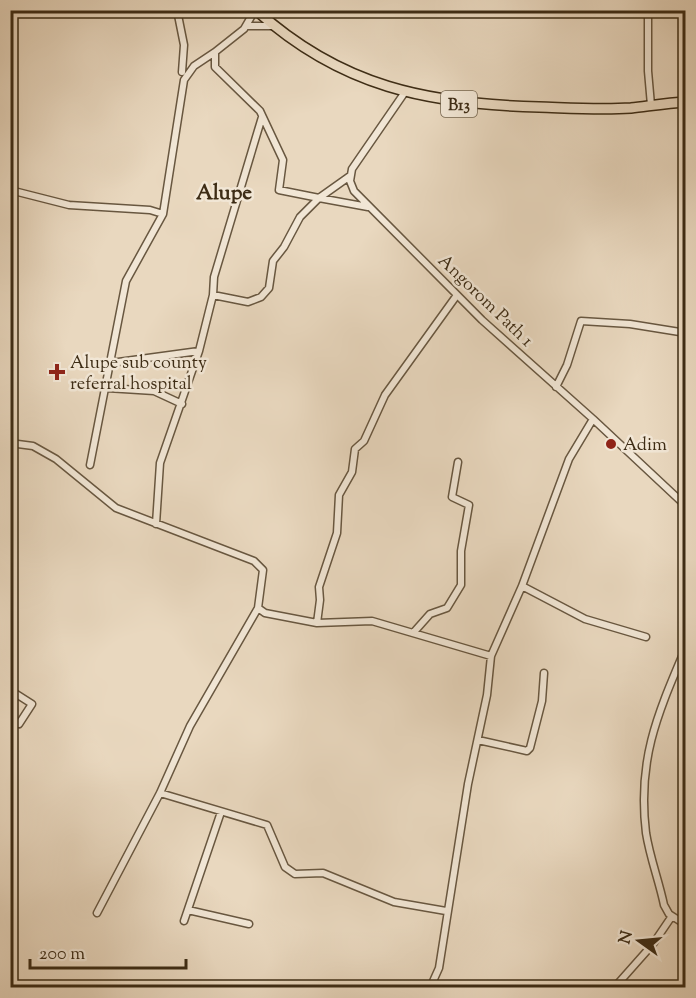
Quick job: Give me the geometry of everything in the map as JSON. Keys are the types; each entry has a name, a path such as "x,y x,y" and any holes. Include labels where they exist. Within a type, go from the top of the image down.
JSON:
{"highway":[{"name":"B13","path":"256,10 298,45 362,77 405,92 485,106 610,108 686,102"}],"street":[{"path":"177,10 183,36 182,72"},
{"path":"90,465 107,388 126,281 163,214 184,80 194,66 246,26 256,10"},
{"path":"648,10 648,71 651,105"},
{"path":"246,26 273,26"},
{"path":"215,52 215,67 249,98 262,117 283,159 279,190 368,207"},
{"path":"213,295 248,302 261,297 269,288 273,261 284,247 300,217 319,198 350,176 356,162 405,92"},
{"path":"156,524 160,463 200,351 213,295 214,277 262,117"},
{"name":"Angorom Path 1","path":"350,176 351,187 368,207 457,295 686,506"},
{"path":"10,190 69,205 150,210 163,214"},
{"path":"317,623 319,587 334,548 339,495 352,472 355,449 364,441 385,394 457,295"},
{"path":"556,387 567,365 581,321 630,324 686,333"},
{"path":"111,363 200,351"},
{"path":"107,388 154,391 182,404"},
{"path":"429,987 439,968 446,911 491,656 522,586 569,459 593,419"},
{"path":"10,443 33,446 56,459 116,508 254,561 263,570 258,608 190,726 160,793 98,913"},
{"path":"414,632 430,614 447,608 461,585 461,551 469,505 452,497 458,462"},
{"path":"522,586 585,619 646,637"},
{"path":"258,608 265,613 317,623 372,621 491,656"},
{"path":"686,647 650,738 643,781 646,834 664,905 672,916 686,925"},
{"path":"478,740 526,751 530,748 542,701 544,673"},
{"path":"10,690 32,704 19,724 15,722 10,727"},
{"path":"160,793 267,825 285,867 295,874 323,873 393,902 446,911"},
{"path":"184,921 221,812"},
{"path":"188,910 249,924"},
{"path":"614,987 653,944 672,916"}],"place":[{"name":"Alupe sub county referral hospital","path":"57,372"},
{"name":"Adim","path":"611,444"}],"district":[{"name":"Alupe","path":"224,192"}]}
